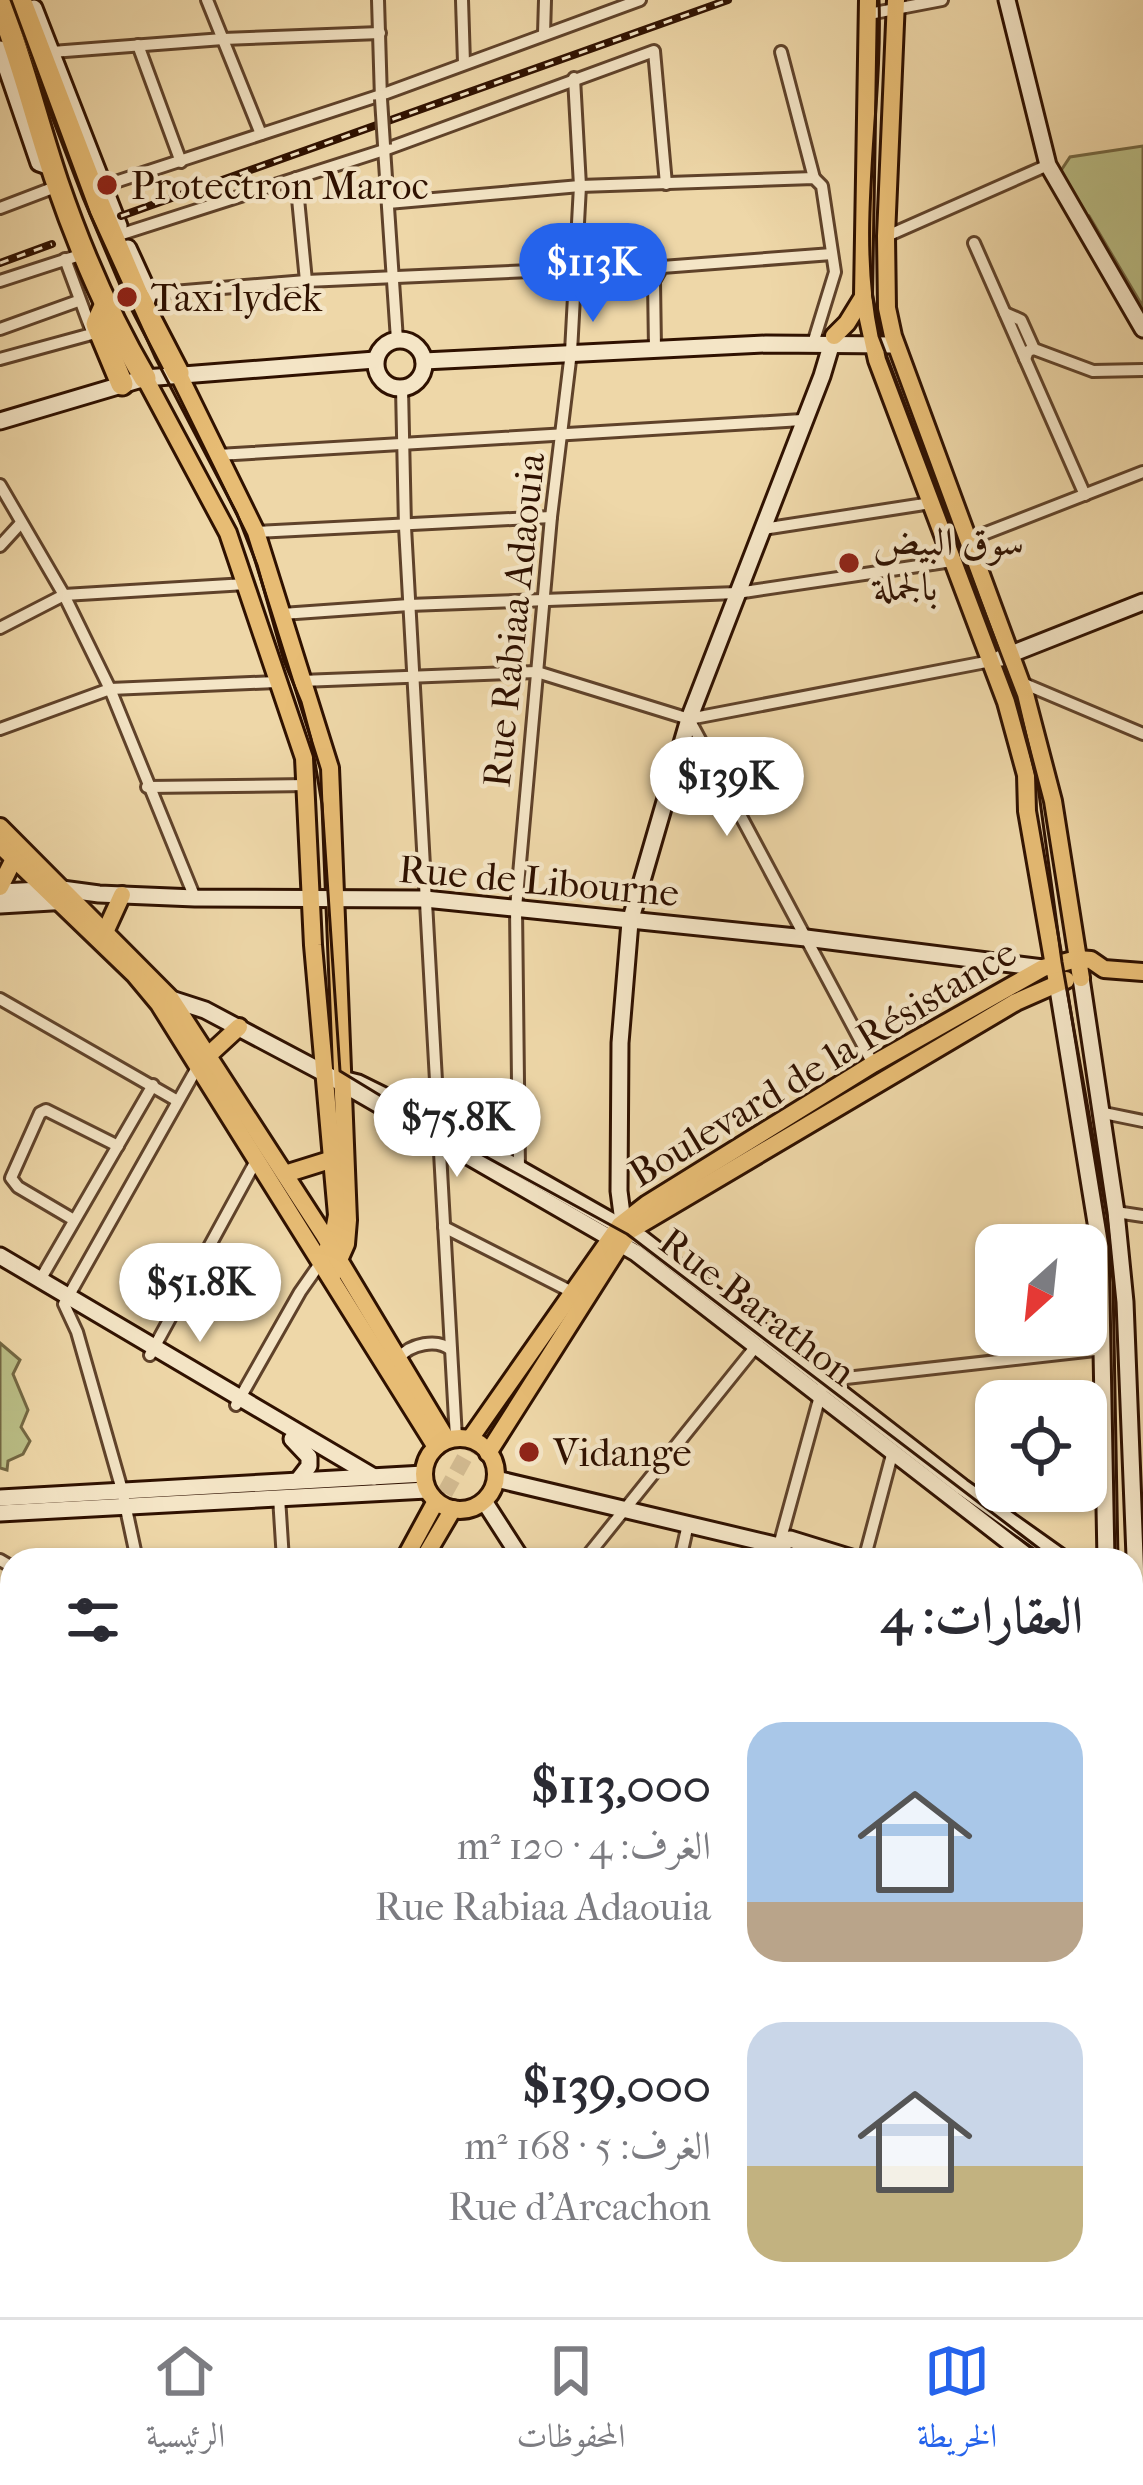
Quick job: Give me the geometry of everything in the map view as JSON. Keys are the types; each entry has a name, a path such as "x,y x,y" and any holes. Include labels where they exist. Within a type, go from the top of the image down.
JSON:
{"highway":[{"path":"20,0 83,167 178,373"},
{"path":"0,4 29,82 76,256 106,304 97,320 122,384"},
{"path":"83,167 103,186"},
{"path":"104,333 145,378"}],"main road":[{"path":"895,5 887,308 1020,682 1053,801 1081,978"},
{"path":"868,7 863,296 872,340 991,661 1026,775 1051,972"},
{"path":"824,341 848,323 863,296"},
{"path":"178,373 256,532 330,768 336,898 333,1159 337,1215 331,1262"},
{"path":"145,378 227,532 300,745 308,785 313,945 336,1079 348,1220 331,1262"},
{"path":"0,827 134,974 202,1060 285,1174 331,1262 452,1441 488,1453 496,1480 484,1501 468,1509 435,1493"},
{"path":"0,890 7,852 106,930 171,999 257,1159 399,1358 452,1441"},
{"path":"106,930 122,895"},
{"name":"Boulevard de la Résistance","path":"452,1441 621,1232 874,1064 1077,958 1104,970"},
{"name":"Boulevard de la Résistance","path":"1051,972 1081,978 1104,970 1143,973"},
{"path":"666,1200 997,1008 1008,995"},
{"name":"Boulevard de la Résistance","path":"488,1453 621,1232 1008,995"},
{"path":"202,1060 239,1027"},
{"path":"285,1174 333,1159"},
{"path":"425,1548 435,1493 426,1461 452,1441"},
{"path":"410,1548 435,1493"}],"street":[{"path":"31,0 147,300 306,281 576,269"},
{"path":"207,0 261,134"},
{"path":"378,0 397,340"},
{"path":"462,0 464,63"},
{"path":"544,0 544,34"},
{"path":"103,186 381,97 640,0"},
{"path":"868,7 942,0"},
{"path":"1007,0 1048,165 1143,329"},
{"path":"52,52 380,33"},
{"path":"138,45 181,162"},
{"path":"0,50 39,164 55,177 0,208"},
{"path":"122,235 656,51 666,184"},
{"path":"621,1232 620,1042 630,922 689,719 818,385 834,280 823,187 812,177 781,52"},
{"name":"Rue Rabiaa Adaouia","path":"519,1169 516,908 551,517 571,352 580,186 574,78"},
{"path":"886,236 1048,165"},
{"path":"388,202 580,186 812,177"},
{"path":"296,178 306,281"},
{"path":"974,243 1085,495"},
{"path":"655,349 654,281 658,270 668,264 832,254"},
{"path":"0,281 76,256 78,301 104,333 0,359"},
{"path":"0,329 78,301"},
{"path":"1005,313 1021,320 1034,349"},
{"path":"397,340 415,345 424,361 419,379 402,388 384,383 376,373 375,360 382,346 397,340"},
{"path":"424,361 895,341"},
{"path":"1025,360 1034,349 1093,371 1143,370"},
{"path":"0,421 145,378 375,360"},
{"path":"402,388 404,527 451,1350 452,1441"},
{"path":"218,455 802,420"},
{"path":"968,540 1143,472"},
{"path":"0,485 64,595 110,689 195,898"},
{"path":"763,529 931,503"},
{"path":"256,532 551,517"},
{"path":"0,546 21,524"},
{"path":"282,614 737,593 952,561"},
{"path":"0,628 64,595 248,584"},
{"path":"301,681 537,671 689,719 991,661 1143,602"},
{"path":"0,729 110,689 276,682"},
{"path":"1020,682 1143,734"},
{"path":"689,719 874,1064"},
{"path":"147,787 308,785"},
{"path":"0,890 60,896"},
{"path":"0,905 60,896"},
{"name":"Rue de Libourne","path":"60,896 425,899 806,938 1051,972"},
{"path":"992,961 1008,995"},
{"path":"1051,972 1096,1224"},
{"path":"1081,978 1125,1302 1138,1548"},
{"path":"0,999 176,1100"},
{"name":"Rue Barathon","path":"171,999 239,1027 621,1232 757,1345 823,1388 893,1451 1017,1548"},
{"path":"66,1300 202,1060"},
{"path":"40,1280 153,1085"},
{"path":"1099,1112 1143,1121"},
{"path":"74,1220 18,1187 11,1178 40,1113 58,1114 118,1146"},
{"path":"437,1131 519,1169 621,1232 823,1388 1047,1548"},
{"path":"152,1352 257,1159"},
{"path":"1116,1212 1143,1216"},
{"path":"444,1227 572,1292"},
{"path":"0,1256 66,1300 124,1498 134,1548"},
{"path":"238,1402 300,1292 331,1262"},
{"path":"0,1268 66,1300 374,1478"},
{"path":"1125,1302 1143,1302"},
{"path":"399,1358 408,1349 434,1343 451,1350"},
{"path":"594,1548 757,1345"},
{"path":"823,1388 1054,1356"},
{"path":"1104,1356 1106,1548"},
{"path":"778,1548 823,1388"},
{"path":"238,1402 305,1448 310,1462 299,1478"},
{"path":"865,1548 893,1451"},
{"path":"0,1513 299,1478 374,1478 435,1493"},
{"path":"496,1480 688,1524 762,1548"},
{"path":"0,1498 435,1493"},
{"path":"278,1497 282,1548"},
{"path":"484,1501 514,1548"},
{"path":"683,1548 688,1524"},
{"path":"782,1548 790,1539 825,1548"}],"green space":[{"path":"1143,146 1143,307 1060,172 1070,157"},
{"path":"0,1343 20,1360 13,1374 28,1410 21,1427 30,1441 23,1454 8,1461 7,1470 0,1468"}],"tunnel":[{"path":"480,1445 549,1342"},
{"path":"433,1514 479,1432"}],"tram line":[{"path":"11,0 90,214 155,357 237,514 301,702 322,804 340,1071 627,1234 1038,1548"},
{"path":"879,0 870,211 879,336 1017,697 1038,786 1062,962 1107,1216 1113,1282 1118,1548"}],"railway":[{"path":"121,216 728,0"},
{"path":"0,263 52,244"}],"place":[{"name":"Protectron Maroc","path":"107,185"},
{"name":"Taxi lydek","path":"127,297"},
{"name":"سوق البيض بالجملة","path":"849,563"},
{"name":"Vidange","path":"529,1452"}]}
